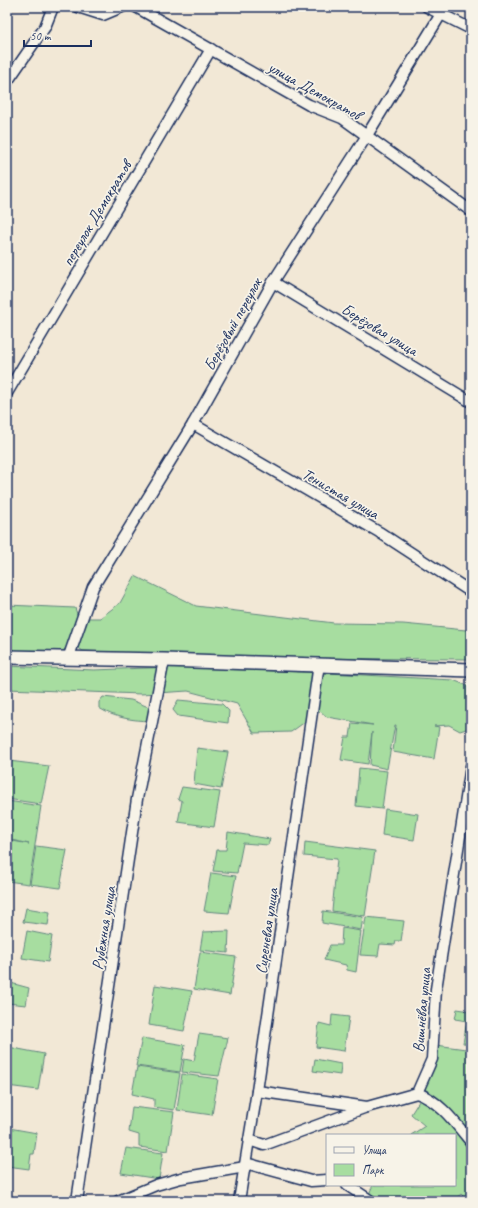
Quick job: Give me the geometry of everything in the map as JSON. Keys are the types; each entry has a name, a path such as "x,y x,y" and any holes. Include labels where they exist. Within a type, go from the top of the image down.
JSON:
{"street":[{"path":"7,82 45,27 54,7"},
{"path":"78,7 103,15 122,7"},
{"name":"улица Демократов","path":"136,7 309,104 342,118 366,137 471,211"},
{"path":"427,7 471,29"},
{"name":"Берёзовый переулок","path":"68,659 93,587 193,424 273,282 366,137 441,14"},
{"name":"переулок Демократов","path":"7,393 211,49"},
{"name":"Берёзовая улица","path":"273,282 471,402"},
{"name":"Тенистая улица","path":"193,424 380,532 471,592"},
{"path":"7,657 319,664 471,670"},
{"name":"Рубежная улица","path":"77,1201 138,799 164,660"},
{"name":"Сиреневая улица","path":"239,1201 257,1091 319,664"},
{"name":"Вишнёвая улица","path":"417,1094 432,1058 436,989 471,766"},
{"path":"257,1091 367,1107"},
{"path":"249,1140 264,1145 367,1107 417,1094 429,1097 455,1122 471,1142"},
{"path":"118,1201 156,1185 176,1179 245,1167 254,1164 311,1181 326,1180"},
{"path":"348,1186 371,1201"}],"green space":[{"path":"135,576 196,606 334,623 403,624 466,630 471,627 471,659 258,658 83,651 77,647 86,618 100,618 120,603"},
{"path":"7,605 75,608 78,617 67,646 61,654 7,652"},
{"path":"7,666 94,670 173,667 453,680 468,686 471,702 469,728 460,731 449,725 434,726 439,727 434,759 393,752 395,725 387,769 370,765 372,732 368,764 341,760 345,737 350,737 352,723 373,725 327,717 320,711 291,732 254,733 237,704 188,691 141,694 7,689"},
{"path":"103,697 131,700 151,708 149,721 123,718 99,708 99,702"},
{"path":"178,700 222,704 229,711 228,723 178,716 173,710"},
{"path":"197,748 228,752 221,789 194,784"},
{"path":"9,761 49,766 41,804 7,799"},
{"path":"359,768 387,771 382,809 356,806"},
{"path":"182,787 220,792 214,827 178,822 182,801 178,799"},
{"path":"7,801 41,806 29,884 7,881 7,840 29,844 7,839"},
{"path":"385,809 418,814 414,840 382,835"},
{"path":"228,832 270,839 268,845 243,843 237,873 213,871 217,850 226,850"},
{"path":"305,842 375,851 365,916 332,911 337,859 304,856"},
{"path":"36,846 67,850 60,888 30,884"},
{"path":"211,873 236,876 229,913 204,911"},
{"path":"26,908 50,912 48,925 23,922"},
{"path":"323,911 363,917 361,930 322,923"},
{"path":"366,917 404,921 401,941 396,941 395,945 380,944 378,956 360,955"},
{"path":"342,928 361,931 356,972 347,970 346,965 324,960 330,945 341,945"},
{"path":"27,931 52,936 48,962 22,958"},
{"path":"229,931 228,953 200,950 203,932"},
{"path":"200,952 236,957 230,995 194,989"},
{"path":"7,982 29,988 26,1005 7,1003"},
{"path":"155,985 192,991 184,1031 149,1025"},
{"path":"457,1009 471,1011 471,1044 463,1043 467,1021 455,1019"},
{"path":"332,1015 349,1017 344,1051 316,1047 319,1023 331,1026"},
{"path":"199,1034 228,1038 219,1076 182,1072 184,1059 194,1061"},
{"path":"142,1038 185,1045 180,1072 136,1066"},
{"path":"436,1045 466,1049 471,1047 471,1201 468,1201 461,1194 453,1201 366,1201 373,1186 456,1186 456,1134 413,1134 425,1126 411,1114 421,1098 427,1077 432,1073 436,1063"},
{"path":"8,1047 44,1054 38,1090 7,1086"},
{"path":"315,1059 341,1064 340,1075 313,1071"},
{"path":"137,1067 180,1073 174,1110 154,1107 154,1099 132,1094"},
{"path":"182,1074 218,1079 212,1115 177,1110"},
{"path":"132,1107 174,1112 168,1151 139,1147 139,1135 129,1132"},
{"path":"9,1128 37,1133 34,1154 31,1154 29,1169 7,1166"},
{"path":"126,1148 163,1153 159,1179 121,1173"}]}
